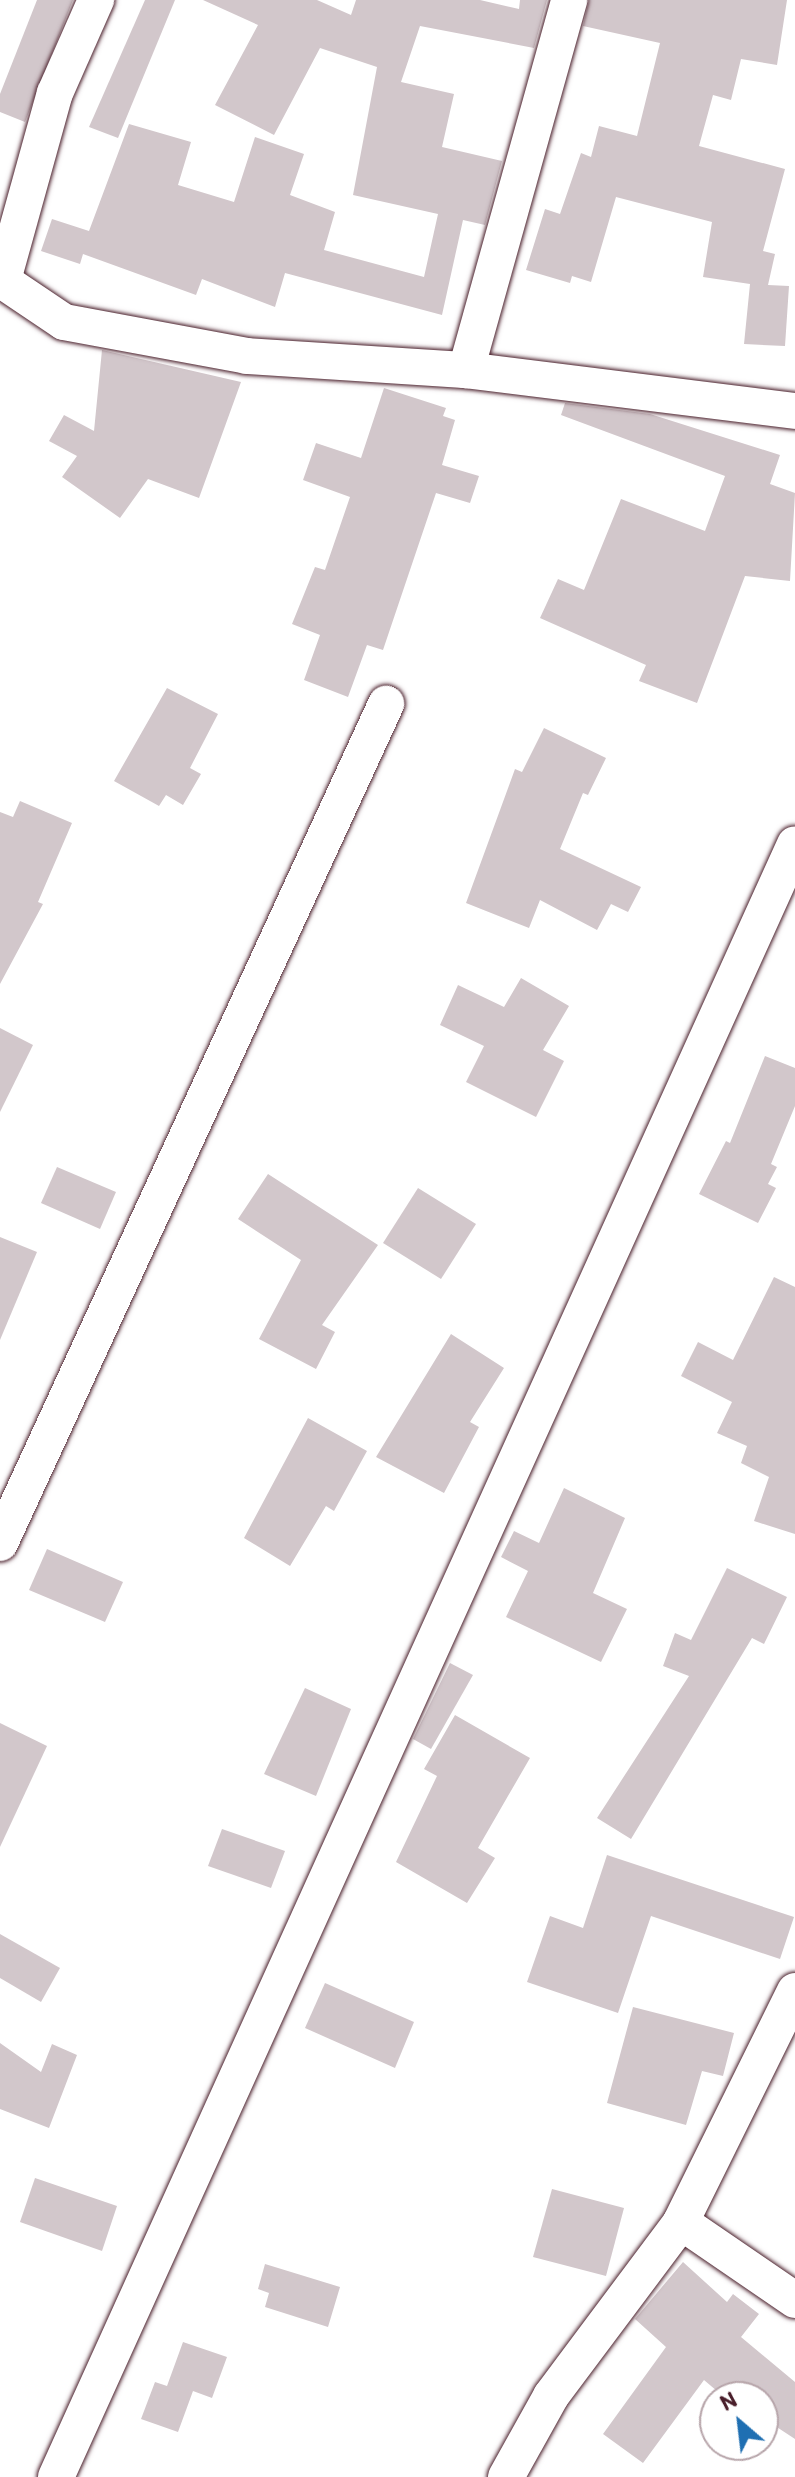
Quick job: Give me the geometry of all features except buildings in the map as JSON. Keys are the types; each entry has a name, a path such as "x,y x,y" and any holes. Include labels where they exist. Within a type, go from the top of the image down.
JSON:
{"street":[{"path":"96,0 55,93 2,280 64,322 247,356 466,370 795,411"},
{"path":"466,370 569,0"},
{"path":"0,1543 386,704"},
{"path":"56,2477 795,844"},
{"path":"506,2477 551,2396 681,2222 795,1991"},
{"path":"681,2222 795,2300"}]}
